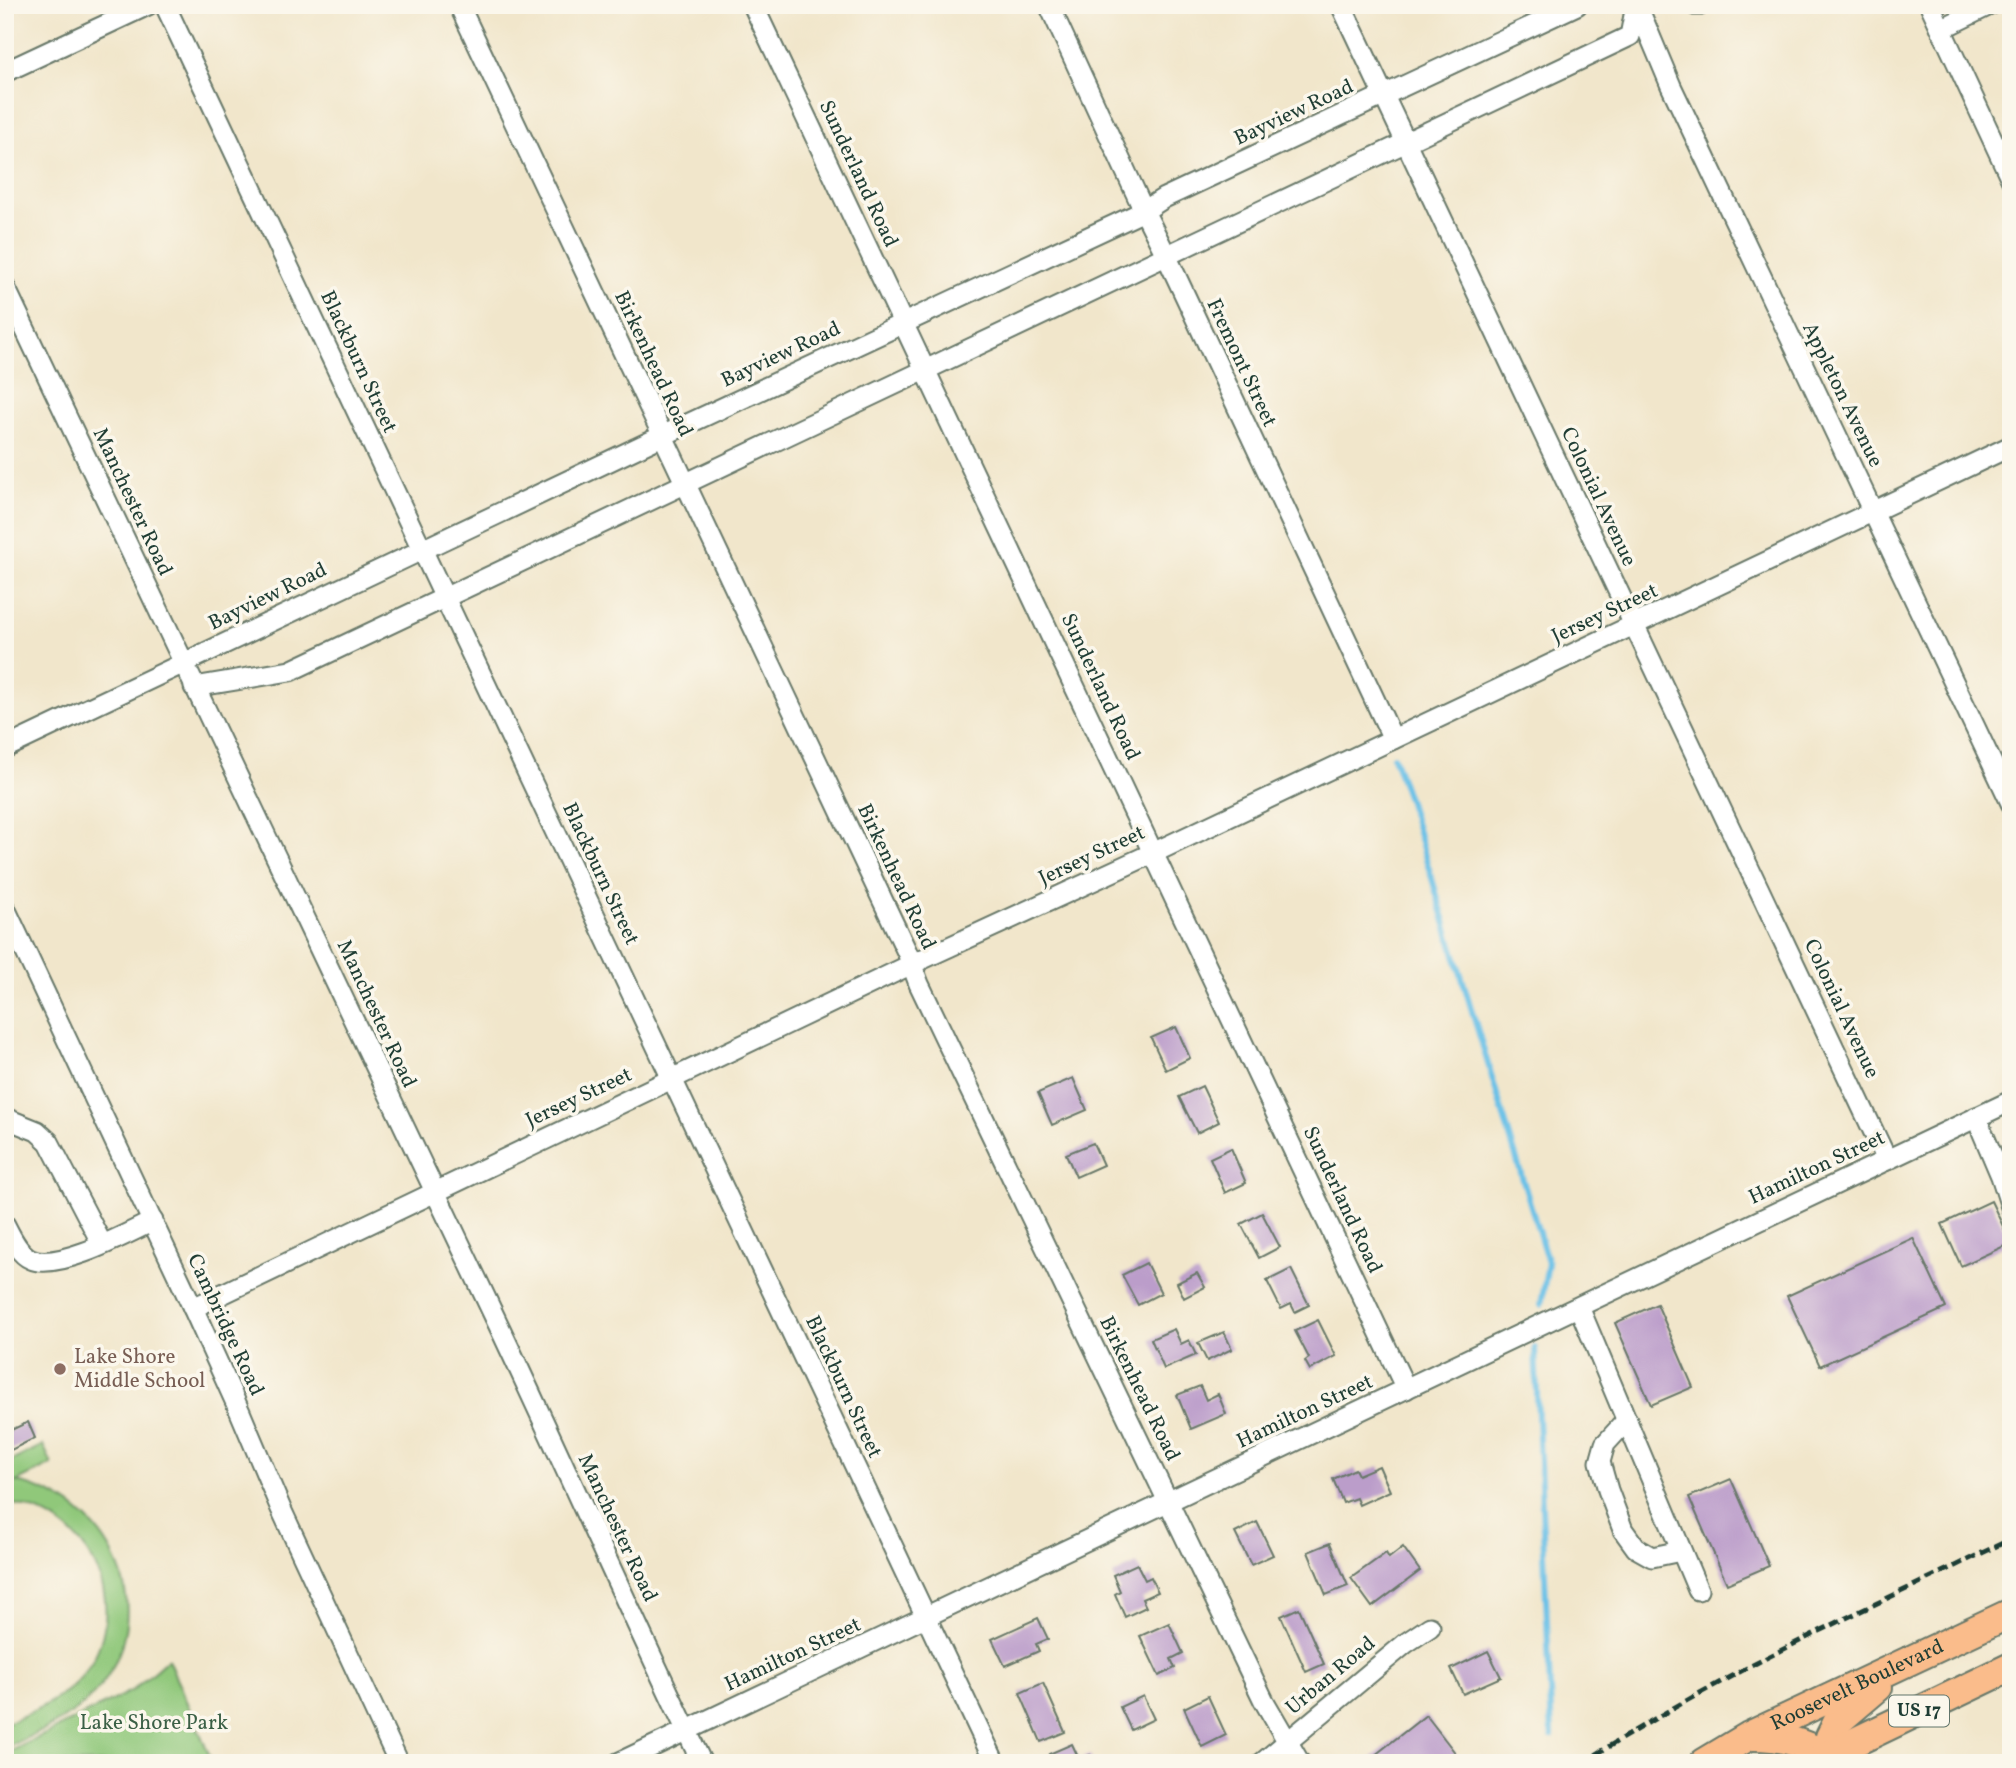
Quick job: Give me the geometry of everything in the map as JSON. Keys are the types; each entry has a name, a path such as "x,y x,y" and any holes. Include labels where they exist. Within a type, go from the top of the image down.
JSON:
{"highway":[{"name":"Roosevelt Boulevard","path":"1704,1763 1749,1736 2011,1613"},
{"path":"1749,1736 1775,1736 1797,1741 1823,1760 1829,1737 1838,1721 1908,1662"},
{"name":"US 17","path":"1823,1760 2011,1667"}],"street":[{"path":"5,72 148,5"},
{"name":"Blackburn Street","path":"165,5 995,1763"},
{"name":"Birkenhead Road","path":"459,5 1264,1702 1300,1763"},
{"name":"Sunderland Road","path":"753,5 1406,1389"},
{"name":"Fremont Street","path":"1049,5 1392,739"},
{"name":"Colonial Avenue","path":"1341,5 1887,1160"},
{"name":"Bayview Road","path":"5,748 1577,5"},
{"path":"194,687 290,671 1630,36 1637,5"},
{"name":"Appleton Avenue","path":"1637,5 1676,98 2011,803"},
{"path":"1930,5 2011,179"},
{"path":"1941,29 1990,5"},
{"name":"Manchester Road","path":"5,287 510,1349 702,1763"},
{"name":"Jersey Street","path":"193,1308 912,964 1153,853 2011,446"},
{"name":"Cambridge Road","path":"5,908 193,1308 281,1509 399,1763"},
{"name":"Hamilton Street","path":"618,1763 2011,1101"},
{"path":"5,1118 37,1130 49,1142 102,1244"},
{"path":"1976,1118 2011,1207"},
{"path":"5,1225 14,1242 29,1259 47,1263 67,1259 153,1222"},
{"path":"1579,1307 1698,1590"},
{"path":"1627,1420 1605,1444 1600,1462 1623,1530 1636,1548 1652,1557 1681,1551"},
{"name":"Urban Road","path":"1262,1763 1406,1643 1430,1627"}],"green space":[{"path":"43,1445 52,1464 16,1482 49,1493 78,1511 101,1534 117,1562 125,1593 126,1625 117,1657 99,1688 89,1699 56,1723 5,1748 5,1724 56,1698 82,1676 98,1649 105,1621 104,1593 96,1567 81,1543 60,1524 35,1510 5,1503 5,1464"},
{"name":"Lake Shore Park","path":"168,1659 213,1763 5,1763 5,1754 133,1690"}],"building":[{"path":"1176,1027 1190,1058 1166,1070 1151,1038"},
{"path":"1073,1078 1087,1110 1052,1125 1038,1093"},
{"path":"1202,1086 1219,1122 1197,1133 1179,1097"},
{"path":"1093,1143 1103,1165 1076,1177 1066,1154"},
{"path":"1231,1148 1246,1183 1225,1193 1210,1158"},
{"path":"1991,1201 2011,1243 1961,1266 1942,1224"},
{"path":"1262,1213 1280,1247 1259,1258 1241,1224"},
{"path":"1913,1238 1946,1308 1820,1366 1787,1296"},
{"path":"1146,1263 1161,1293 1138,1305 1122,1275"},
{"path":"1291,1269 1309,1305 1295,1312 1291,1304 1281,1309 1267,1281"},
{"path":"1197,1273 1205,1287 1184,1298 1177,1283"},
{"path":"1657,1304 1693,1387 1651,1405 1615,1323"},
{"path":"1318,1320 1336,1356 1310,1370 1305,1361 1309,1358 1295,1331"},
{"path":"1174,1329 1181,1344 1189,1340 1196,1355 1164,1369 1151,1339"},
{"path":"1224,1332 1232,1349 1207,1361 1198,1343"},
{"path":"1200,1386 1206,1400 1218,1394 1226,1414 1191,1429 1177,1395"},
{"path":"28,1422 35,1438 11,1450 5,1433"},
{"path":"1379,1466 1390,1491 1359,1505 1356,1498 1343,1503 1333,1479 1355,1469 1358,1475"},
{"path":"1731,1479 1769,1566 1727,1584 1689,1497"},
{"path":"1257,1522 1273,1555 1251,1565 1235,1533"},
{"path":"1330,1543 1348,1586 1326,1595 1308,1552"},
{"path":"1403,1547 1420,1571 1372,1607 1351,1578 1386,1553 1389,1558"},
{"path":"1137,1564 1145,1580 1151,1577 1158,1592 1142,1599 1146,1607 1125,1617 1115,1594 1120,1591 1113,1575"},
{"path":"1299,1608 1324,1664 1306,1672 1281,1616"},
{"path":"1038,1618 1048,1639 1036,1644 1039,1651 1005,1666 992,1639"},
{"path":"1169,1623 1183,1653 1171,1659 1175,1668 1159,1676 1140,1636"},
{"path":"1488,1651 1501,1677 1463,1694 1451,1669"},
{"path":"1043,1683 1065,1732 1041,1742 1020,1693"},
{"path":"1143,1696 1154,1719 1131,1730 1120,1707"},
{"path":"1208,1696 1226,1735 1202,1747 1184,1708"},
{"path":"1426,1715 1463,1763 1365,1763"},
{"path":"1072,1744 1079,1759 1090,1755 1093,1763 1053,1763 1049,1754"}],"waterway":[{"path":"1393,756 1548,1263 1541,1305"},
{"path":"1535,1348 1552,1736"}],"railway":[{"path":"1583,1763 1634,1731 1740,1672 1847,1617 2011,1539"}],"place":[{"name":"Lake Shore Middle School","path":"60,1369"}]}
